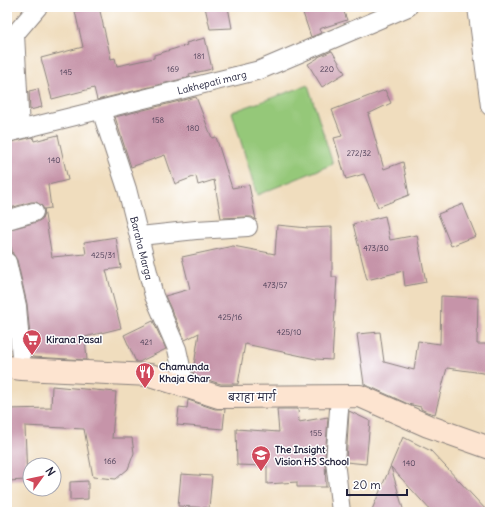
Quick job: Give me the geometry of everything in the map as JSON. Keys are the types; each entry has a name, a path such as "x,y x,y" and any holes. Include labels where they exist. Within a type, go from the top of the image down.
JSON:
{"main road":[{"name":"बराहा मार्ग","path":"15,368 150,375 219,397 360,396 428,426 490,448"}],"street":[{"path":"14,131 16,34 38,7"},
{"name":"Lakhepati marg","path":"14,131 260,70 408,7"},
{"path":"477,7 490,106"},
{"name":"Baraha Marga","path":"101,110 127,189 154,296 177,349 185,385"},
{"path":"7,220 34,212"},
{"path":"140,236 196,230 248,227"},
{"path":"7,262 17,306 15,368"},
{"path":"340,397 335,461 341,512"}],"green space":[{"path":"308,85 333,164 257,195 232,112"}],"building":[{"path":"74,7 99,7 111,59 115,58 117,66 154,58 154,55 187,45 186,43 205,38 212,69 189,74 190,77 97,100 94,88 52,99 41,58 83,47"},
{"path":"205,7 228,7 232,28 210,29"},
{"path":"311,7 342,7 347,20 319,29 321,33 311,37 302,10"},
{"path":"332,51 345,73 322,87 308,64 318,57"},
{"path":"38,89 42,107 30,110 29,91"},
{"path":"385,90 391,103 368,114 384,169 403,162 409,195 378,207 364,174 346,179 334,138 342,136 332,110"},
{"path":"196,97 212,138 216,137 232,188 249,185 256,220 252,217 221,218 214,180 198,185 196,176 175,184 165,155 131,167 115,117"},
{"path":"58,135 68,180 48,185 51,208 44,209 36,202 31,202 7,209 7,143 33,137 34,141"},
{"path":"463,204 476,236 451,246 438,214"},
{"path":"44,209 52,257 86,254 84,242 116,237 121,268 106,270 121,328 85,337 87,360 32,357 27,304 17,260 10,246 7,230 37,222 42,219"},
{"path":"385,216 390,240 417,235 426,282 405,286 403,271 367,280 353,224"},
{"path":"277,225 308,228 332,227 332,277 337,277 332,360 316,359 245,344 238,384 221,384 194,376 193,372 199,333 185,340 165,296 190,289 182,257 233,246 275,254"},
{"path":"441,296 478,298 477,344 490,344 490,374 447,368 435,414 421,409 421,407 408,404 364,384 357,334 380,332 384,362 414,370 418,341 440,344"},
{"path":"153,321 166,349 136,362 124,335"},
{"path":"52,386 116,392 112,438 132,438 134,453 128,469 116,479 93,477 84,429 25,426 26,457 22,457 22,480 7,481 7,409 51,408"},
{"path":"188,400 215,409 225,409 223,429 177,425 179,407 187,408"},
{"path":"277,409 298,409 299,422 328,417 325,460 326,487 297,487 297,482 267,484 267,466 237,465 236,429 279,432"},
{"path":"349,411 370,421 366,464 346,462"},
{"path":"403,437 431,451 488,512 432,512 391,467 404,512 371,512"},
{"path":"181,474 212,476 209,508 178,506"},
{"path":"88,481 88,499 70,500 70,482"}],"place":[{"name":"Kirana Pasal","path":"32,356"},
{"name":"Chamunda Khaja Ghar","path":"145,389"},
{"name":"The Insight Vision HS School","path":"261,472"}]}
